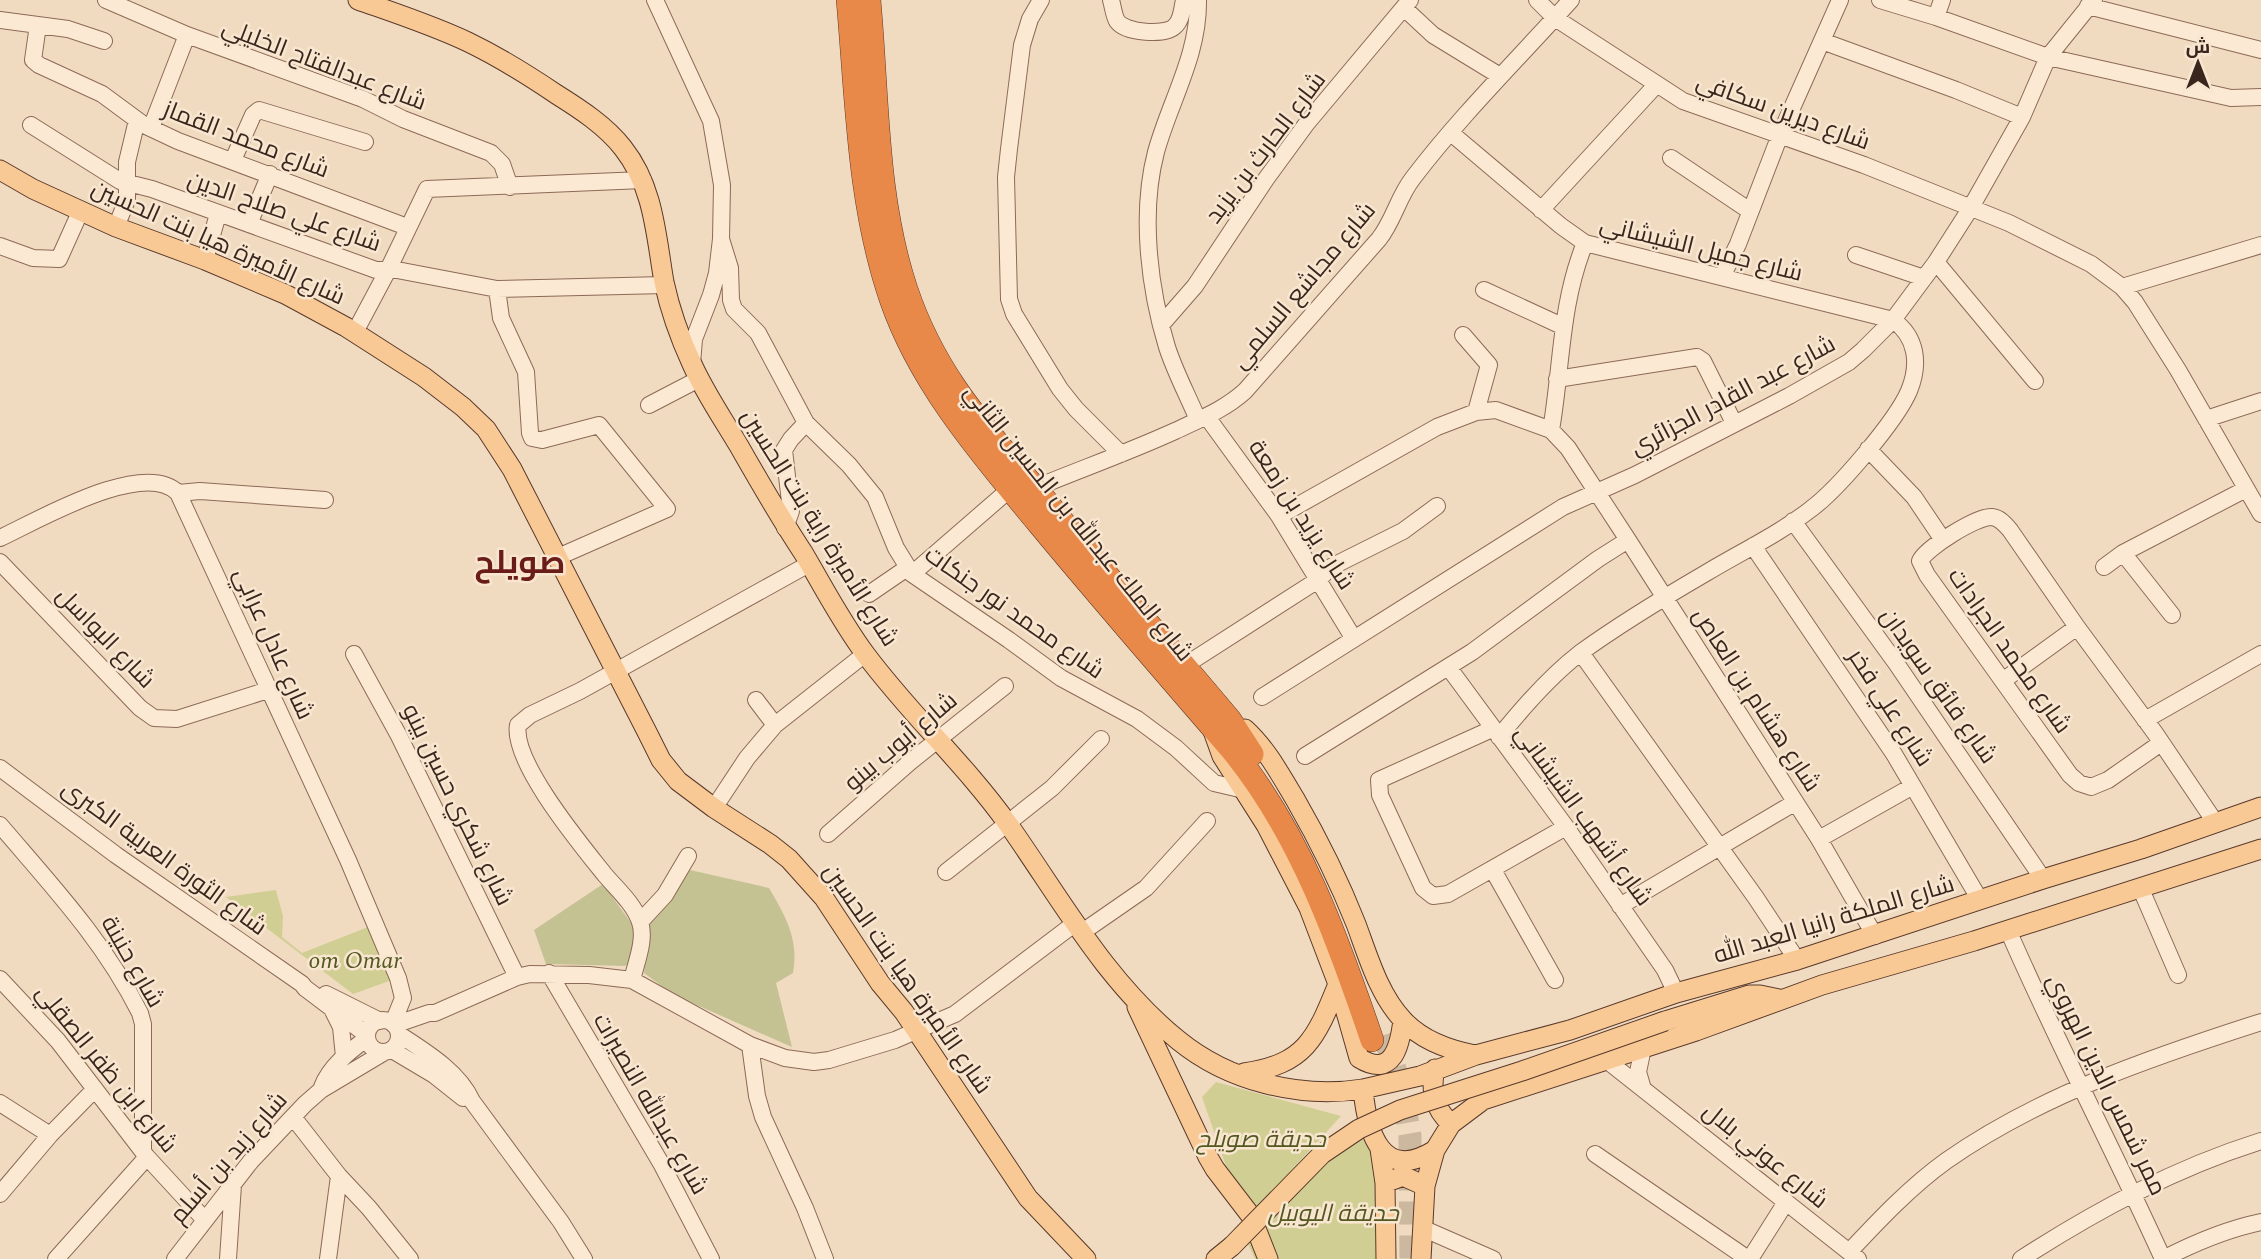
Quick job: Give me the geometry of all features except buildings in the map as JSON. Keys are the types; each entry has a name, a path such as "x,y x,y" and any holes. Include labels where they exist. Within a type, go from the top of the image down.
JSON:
{"highway":[{"name":"شارع الملك عبدالله بن الحسين الثاني","path":"848,0 865,197 889,295 909,342 933,385 962,428 1010,489 1274,788 1322,876 1344,923 1378,1038"},
{"name":"شارع الملك عبدالله بن الحسين الثاني","path":"869,0 881,172 888,224 906,290 937,362 981,426 1184,666 1221,725"}],"main road":[{"name":"شارع الأميرة راية بنت الحسين","path":"358,0 449,33 490,53 580,110 610,134 630,157 643,180 654,219 665,285 676,324 696,372 785,528 865,654 1007,823 1078,928 1130,993 1178,1040 1206,1058 1237,1074 1294,1090 1331,1092 1363,1089 1428,1073"},
{"name":"شارع الأميرة هيا بنت الحسين","path":"0,170 33,189 116,227 205,260 285,294 355,332 424,377 469,412 486,429 512,469 661,760 678,781 770,844 824,898 880,983 917,1031 1028,1198 1086,1259"},
{"path":"1403,1020 1400,1044 1393,1057 1380,1064 1365,1062 1359,1058 1338,984 1298,886 1266,825 1222,756 1221,725 1242,727 1251,735 1290,791 1324,850 1367,955 1388,999 1403,1020 1437,1044 1476,1055"},
{"name":"شارع الملكة رانيا العبد الله","path":"1428,1073 1476,1055 1559,1034 1676,993 1875,936 2261,807"},
{"path":"1421,1258 1426,1185 1435,1150 1451,1124 1483,1100 1696,1031 1780,999 2261,849"},
{"path":"1237,1074 1266,1070 1300,1052 1322,1023 1338,984"},
{"path":"1130,993 1208,1157 1251,1216 1268,1259"},
{"path":"1216,1259 1322,1154 1359,1129 1400,1110 1749,995 1780,999"},
{"path":"1428,1073 1440,1112 1451,1124"},
{"path":"1363,1089 1367,1117 1380,1149 1385,1183 1387,1257"},
{"path":"1380,1149 1387,1156 1406,1162 1415,1161 1435,1150"},
{"path":"1385,1183 1403,1176 1426,1185"}],"street":[{"name":"شارع عبدالفتاح الخليلي","path":"106,0 187,36 363,99 403,120 491,153 504,167 510,187"},
{"path":"649,405 696,372 694,340 715,284 721,239 722,185 714,131 700,93 655,0"},
{"path":"1041,0 1030,19 1022,45 1008,158 1006,177 1009,299 1014,314 1060,389 1076,410 1121,454"},
{"path":"1111,0 1116,20 1121,25 1128,29 1157,32 1170,30 1177,25 1184,0"},
{"name":"شارع يزيد بن زمعة","path":"1198,0 1198,18 1191,57 1156,153 1151,182 1149,253 1161,325 1168,349 1203,418 1279,516 1354,639"},
{"name":"شارع ديرين سكافي","path":"1537,0 1555,18 1695,106 1864,165 2009,223 2091,264 2122,286 2146,318 2261,514"},
{"name":"شارع مجاشع السلمي","path":"1035,488 1203,418 1236,399 1379,239 1392,220 1402,194 1413,178 1500,76 1571,0"},
{"path":"1722,277 1738,244 1780,135 1840,0"},
{"path":"1880,0 2048,57 2231,98 2261,97"},
{"path":"1936,17 1942,0"},
{"path":"2091,3 2261,50"},
{"name":"شارع عبد القادر الجزائري","path":"1262,697 1406,608 1551,513 1635,475 1790,396 1849,362 1893,320 1936,262 1970,209 2022,117 2048,57 2091,3"},
{"path":"1407,4 1447,44 1500,76"},
{"name":"شارع الحارث بن يزيد","path":"1161,325 1195,286 1307,123 1407,4"},
{"path":"0,20 73,30 104,41"},
{"name":"شارع محمد القماز","path":"38,25 33,60 102,94 144,124 407,227"},
{"path":"116,227 127,200 128,153 187,36"},
{"path":"1822,41 2022,117"},
{"path":"1541,210 1657,84"},
{"path":"233,160 253,115 259,110 365,142"},
{"name":"شارع علي صلاح الدين","path":"31,125 126,184 152,190 376,270 497,289 665,285"},
{"name":"شارع جميل الشيشاني","path":"1451,133 1541,210 1585,243 1893,320"},
{"path":"1671,158 1750,211"},
{"path":"249,224 270,174"},
{"path":"355,332 427,189 643,180"},
{"path":"0,246 33,257 59,259 81,210"},
{"path":"205,260 218,214"},
{"name":"شارع محمد نور جنكات","path":"721,239 730,268 731,300 734,309 758,333 806,424 840,455 867,486 882,512 896,548 910,571 1061,678 1137,719 1176,748 1214,783 1244,790"},
{"path":"1279,516 1437,427 1476,412 1496,410 1550,430 1562,326 1571,280 1585,243"},
{"path":"2122,286 2261,245"},
{"path":"1856,255 1924,278"},
{"path":"1936,262 2035,381"},
{"path":"497,289 501,318 526,372 532,438 542,440 599,425 667,509 558,557"},
{"path":"1484,289 1562,326"},
{"path":"676,324 702,315"},
{"path":"1566,827 1448,894 1433,897 1423,888 1377,785 1382,777 1495,733 1580,653 1664,598 1793,521 1829,493 1868,449 1909,390 1913,375 1913,342 1905,328 1893,320"},
{"path":"1463,335 1489,365 1476,412"},
{"path":"1557,379 1697,357 1703,361 1734,423"},
{"path":"2206,419 2261,401"},
{"path":"785,528 791,511 784,452 791,439 806,424"},
{"name":"شارع هشام بن العاص","path":"1550,430 1568,448 1628,540 1819,839 1875,936"},
{"path":"1868,449 1914,497 1943,540"},
{"path":"0,538 112,488 156,483 173,487 178,493 200,491 325,500"},
{"path":"869,594 910,571 1010,489"},
{"path":"2104,567 2123,553 2246,489"},
{"name":"شارع عادل عرابي","path":"178,493 348,860 398,978 401,993 392,1026"},
{"path":"1184,666 1318,580 1331,567 1404,531 1437,506"},
{"name":"شارع محمد الجرادات","path":"2161,743 2108,780 2091,787 2085,786 2070,775 2004,680 1966,631 1920,561 1922,556 1943,540 1985,517 2000,519 2145,720 2161,743 2215,822"},
{"name":"شارع فائق سويدان","path":"1793,521 1888,653 2043,879"},
{"path":"1305,756 1448,668 1628,540"},
{"name":"شارع علي فخر","path":"1753,546 1831,659 1913,786 1980,900"},
{"path":"2123,553 2172,615"},
{"name":"شارع البواسل","path":"0,562 140,708 154,718 177,719 268,690"},
{"path":"632,980 639,952 640,922 550,801 524,755 517,731 521,720 809,564"},
{"path":"2004,680 2077,627"},
{"path":"1580,653 1720,847 1797,960"},
{"name":"شارع شكري حسين بينو","path":"354,654 399,736 517,977"},
{"path":"714,808 747,758 775,725 865,654"},
{"path":"2145,720 2261,654"},
{"name":"شارع أشهب الشيشاني","path":"1448,668 1566,827 1665,971 1676,993"},
{"name":"شارع أيوب بينو","path":"828,834 1005,686"},
{"path":"757,700 775,725"},
{"path":"946,872 1052,788 1101,739"},
{"name":"شارع الثورة العربية الكبرى","path":"0,768 116,855 302,984 392,1026 449,1071 468,1092 561,1222 584,1259"},
{"path":"1819,839 1913,786"},
{"path":"1620,906 1794,803"},
{"path":"392,1026 398,1044 387,1051 372,1048 367,1036 370,1027 392,1026 433,1018 435,1013 517,977 549,973 615,976 632,980 750,1045 785,1058 814,1062 842,1056 917,1031 955,1014 1078,928 1146,888 1207,821"},
{"name":"شارع حنينة","path":"0,825 74,910 105,953 140,1013 143,1024 145,1155"},
{"path":"640,922 665,895 688,856"},
{"path":"1493,870 1555,980"},
{"path":"2140,887 2178,975"},
{"name":"ممر شمس الدين الهروي","path":"2008,930 2163,1259"},
{"name":"شارع عبدالله النصيرات","path":"549,973 662,1165 711,1259"},
{"name":"شارع ابن ظفر الصقلي","path":"0,979 46,1027 145,1155 204,1219"},
{"name":"شارع الثورة العربية الكبرى","path":"302,984 367,1036"},
{"path":"331,1007 341,1027 344,1057"},
{"path":"1853,1255 1900,1200 1945,1163 1992,1132 2080,1087 2261,1022"},
{"name":"شارع زيد بن أسلم","path":"321,1090 325,1080 344,1057 367,1036"},
{"path":"750,1045 757,1096 763,1117 805,1208 820,1257"},
{"path":"1643,1048 1639,1072 1643,1089"},
{"name":"شارع الثورة العربية الكبرى","path":"387,1051 434,1075 463,1098 472,1101"},
{"name":"شارع زيد بن أسلم","path":"174,1259 251,1161 293,1117 321,1090 387,1051"},
{"name":"شارع عوني بلال","path":"1605,1059 1853,1255"},
{"path":"0,1194 50,1135 95,1089"},
{"path":"0,1103 50,1135"},
{"path":"293,1117 410,1259"},
{"path":"2021,1259 2079,1222 2133,1193 2207,1160 2261,1141"},
{"path":"1595,1154 1749,1259 1786,1202"},
{"path":"56,1259 145,1155"},
{"path":"328,1259 339,1176"},
{"path":"228,1259 233,1184"},
{"path":"2163,1259 2222,1233 2261,1222"},
{"path":"1422,1228 1493,1259"}],"green space":[{"name":"om Omar","path":"276,890 283,916 282,937 302,953 368,927 392,980 353,994 226,897"},
{"name":"حديقة صويلح","path":"1216,1082 1341,1116 1245,1221 1202,1097"},
{"name":"حديقة اليوبيل","path":"1366,1134 1379,1166 1377,1259 1255,1259 1248,1244 1306,1177"}],"shaded area":[{"path":"690,870 769,888 786,919 793,939 793,973 776,983 792,1047 674,995 644,973 649,918 673,894"},
{"path":"603,884 634,927 632,961 625,966 546,964 534,930"}],"tunnel":[{"path":"1384,1035 1402,1091 1410,1136 1411,1259"}],"district":[{"name":"صويلح","path":"520,563"}]}
